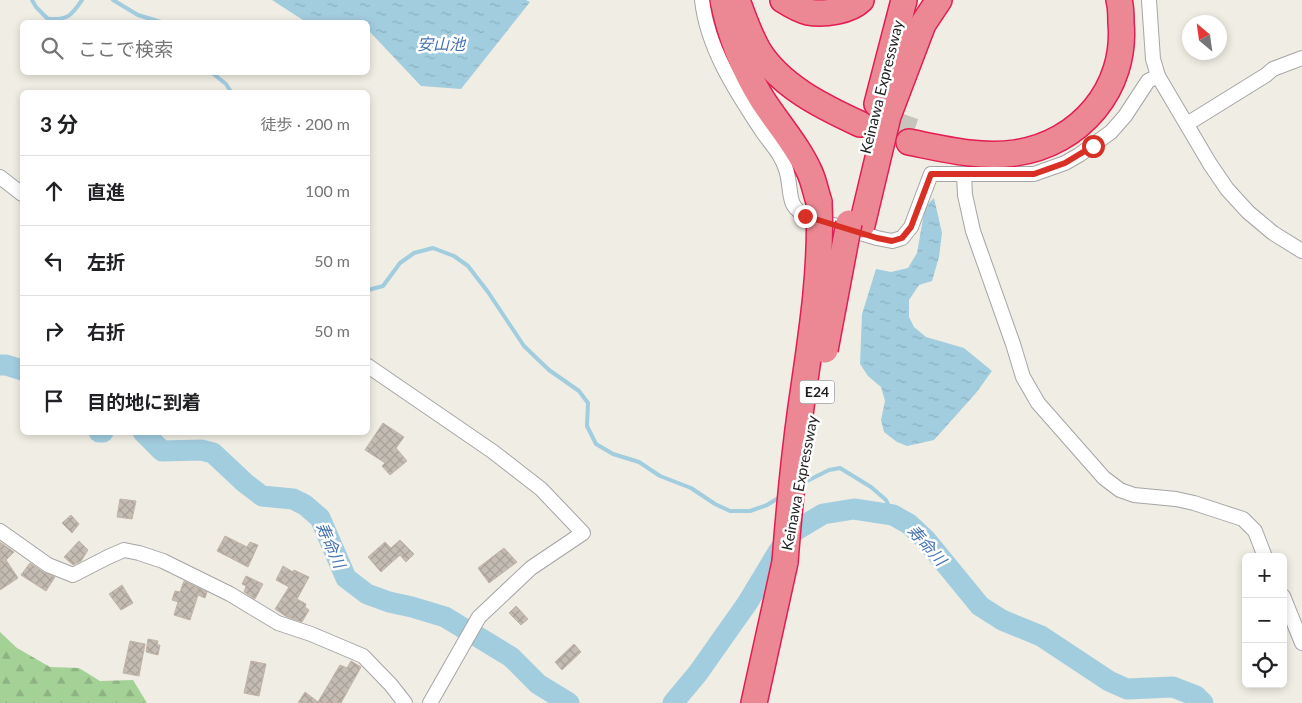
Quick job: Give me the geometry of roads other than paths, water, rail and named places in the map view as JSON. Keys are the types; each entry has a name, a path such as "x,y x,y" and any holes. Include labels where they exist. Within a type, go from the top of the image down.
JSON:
{"highway":[{"path":"723,0 733,42 763,100 779,122 810,173 819,202 820,255 789,509 785,562"},
{"path":"737,0 746,25 759,51 780,76 805,96 831,111 862,118 809,86 785,67 763,40 747,9 745,0"},
{"path":"783,0 808,12 820,13 838,11 857,4 862,0"},
{"name":"Keinawa Expressway","path":"754,703 785,562 837,286 855,224 876,109 904,0"},
{"path":"855,224 888,116 922,24 939,0"},
{"path":"1105,0 1112,28 1110,51 1103,78 1093,96 1079,112 1060,127 1033,139 1012,145 952,142 912,137 980,154 1015,153 1038,147 1063,136 1085,120 1104,97 1113,78 1122,51 1119,0"}],"street":[{"path":"702,0 715,48 750,114 779,154 789,179 790,199 793,205 805,216 892,241 902,238 911,227 931,174 1034,174 1065,163 1079,156 1111,132 1125,116 1148,81 1158,76"},
{"path":"1149,0 1153,59 1158,76 1186,124 1227,189 1248,212 1273,233 1302,251"},
{"path":"1186,124 1274,69 1302,58"},
{"path":"964,175 965,195 973,231 1023,377 1038,403 1104,478 1120,490 1134,495 1176,499 1194,503 1243,519 1255,531 1263,553"},
{"path":"0,177 20,192"},
{"path":"370,367 492,451 540,489 583,533 531,568 479,618 430,703"},
{"path":"0,531 48,565 73,575 124,550 163,561 230,594 278,624 311,634 363,656 391,685 405,703"},
{"path":"1284,598 1302,644"}],"water":[{"name":"安山池","path":"272,0 526,0 530,2 461,89 421,86 370,32 370,20 303,20"},
{"path":"934,198 942,233 939,257 932,281 919,285 909,300 909,317 914,327 926,337 964,348 992,371 976,393 934,440 907,446 897,442 884,432 881,420 885,401 881,387 868,376 860,364 862,314 876,269 891,272 908,268 917,253 925,207"}],"waterway":[{"path":"32,0 48,19 65,18 75,10 82,0"},
{"path":"113,0 138,15 154,20"},
{"path":"215,75 226,84 230,90"},
{"path":"370,289 383,286 400,263 414,253 433,248 454,256 468,266 524,346 549,370 579,391 588,403 587,426 596,444 613,454 639,462 660,476 691,488 715,504 730,511 750,511 767,505 780,497"},
{"name":"寿命川","path":"0,365 20,369"},
{"name":"寿命川","path":"146,435 162,451 201,450 213,453 262,496 293,499 305,505 320,518 346,578 367,594 445,617 511,657 538,684 569,703"},
{"path":"801,484 829,470 840,468 871,487 886,500 893,515"},
{"name":"寿命川","path":"673,703 698,673 748,602 778,552 793,532 823,514 854,509 893,515 909,524 926,540 980,606 1002,620 1041,636 1109,681 1127,689 1173,687 1196,696 1203,703"}],"tunnel":[{"path":"864,113 914,131"}]}
